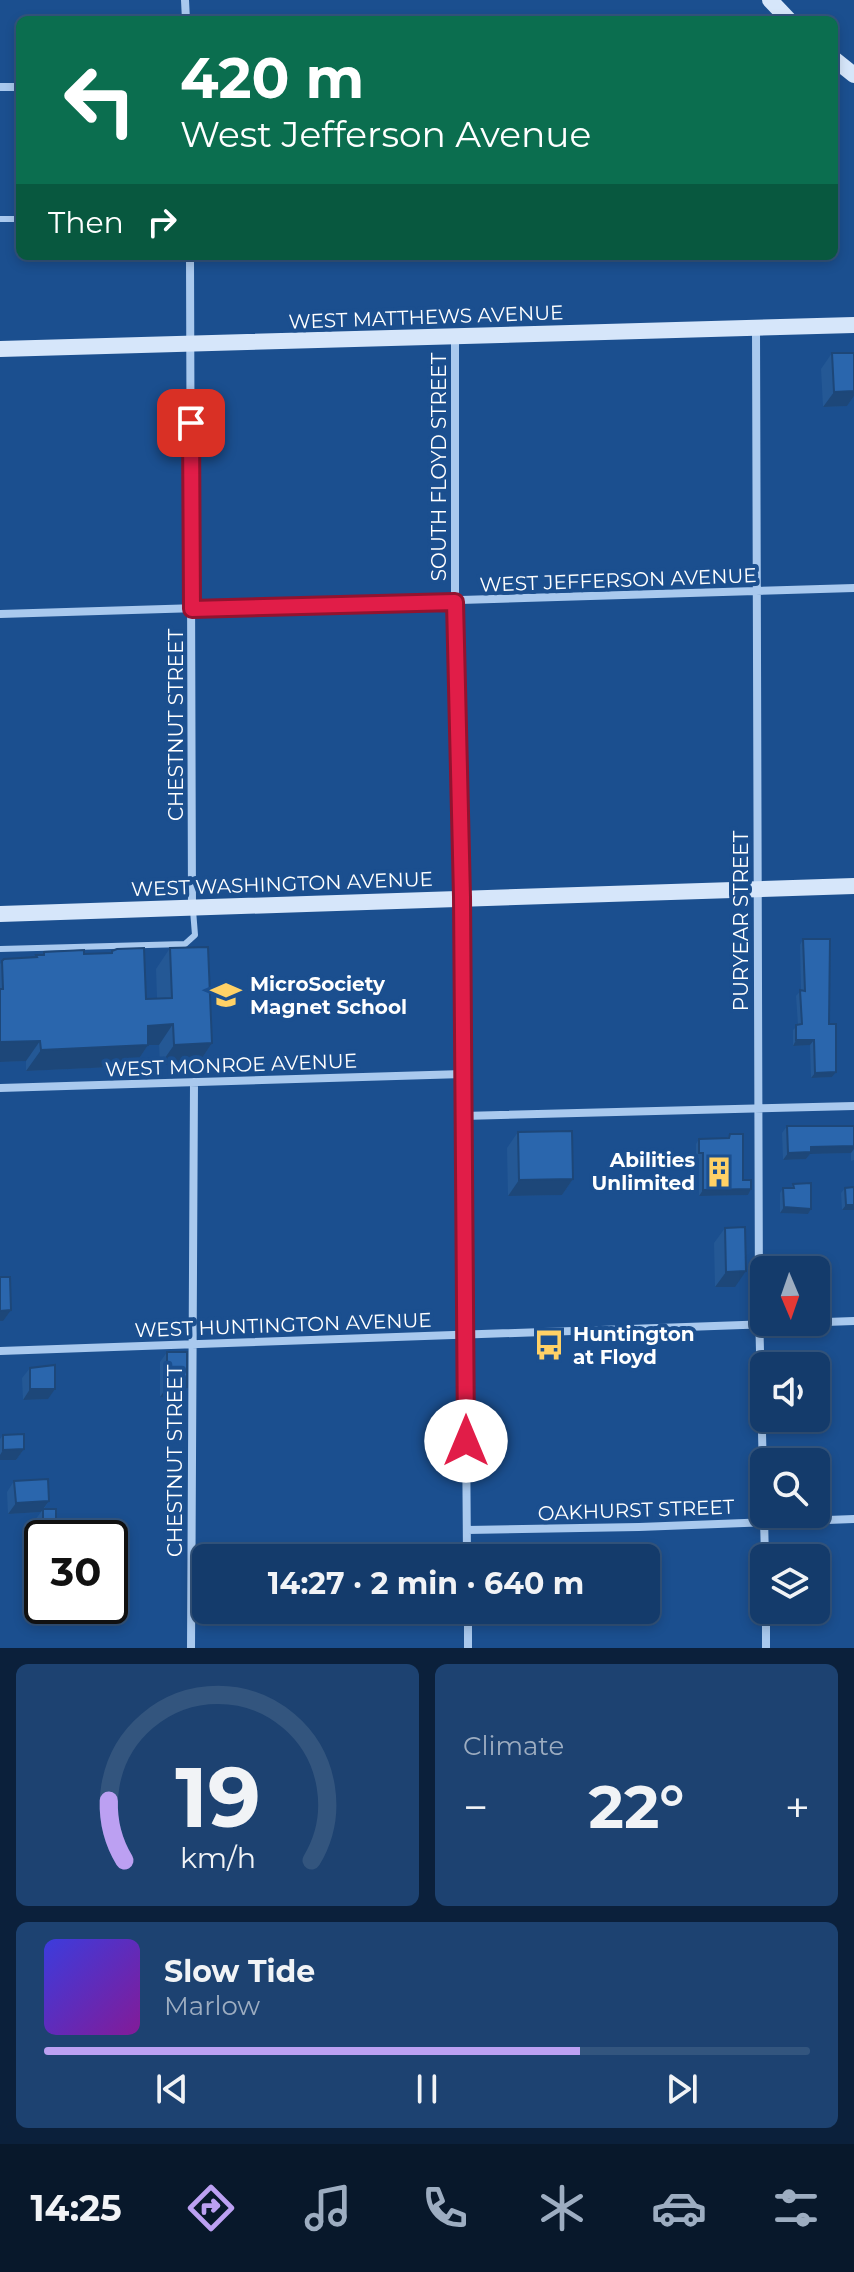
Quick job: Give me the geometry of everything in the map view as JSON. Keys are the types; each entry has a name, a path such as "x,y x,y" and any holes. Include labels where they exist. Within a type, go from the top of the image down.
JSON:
{"street":[{"path":"770,0 785,16"},
{"path":"838,62 854,75"},
{"name":"CHESTNUT STREET","path":"190,260 192,907"},
{"name":"WEST MATTHEWS AVENUE","path":"0,349 854,325"},
{"name":"PURYEAR STREET","path":"756,329 759,1256"},
{"name":"SOUTH FLOYD STREET","path":"455,336 455,602 462,897 467,1544"},
{"name":"WEST JEFFERSON AVENUE","path":"0,614 854,588"},
{"name":"WEST WASHINGTON AVENUE","path":"0,914 854,886"},
{"name":"WEST MONROE AVENUE","path":"0,1088 463,1074"},
{"name":"CHESTNUT STREET","path":"191,1648 194,1082"},
{"path":"463,1116 854,1106"},
{"name":"WEST HUNTINGTON AVENUE","path":"830,1322 854,1321"},
{"name":"WEST HUNTINGTON AVENUE","path":"0,1351 750,1324"},
{"name":"PURYEAR STREET","path":"759,1336 762,1448"},
{"name":"OAKHURST STREET","path":"467,1530 750,1518"},
{"name":"OAKHURST STREET","path":"830,1518 854,1519"},
{"path":"468,1624 468,1648"},
{"path":"766,1624 766,1648"}],"lane":[{"path":"0,949 185,944 195,935 192,907"}],"building":[{"path":"832,353 854,353 854,391 834,392"},
{"path":"803,939 830,939 829,1024 836,1024 836,1072 815,1073 814,1040 796,1040 796,1025 802,1024 800,990 805,991"},
{"path":"208,947 212,1043 174,1045 173,1024 148,1026 148,1045 41,1050 40,1041 0,1042 0,989 3,989 4,959 37,957 44,955 44,952 84,950 84,954 112,953 117,949 144,948 146,999 172,998 170,948"},
{"path":"787,1126 854,1126 854,1146 811,1147 811,1152 788,1153"},
{"path":"572,1131 573,1179 519,1180 518,1132"},
{"name":"Abilities Unlimited","path":"730,1134 743,1134 743,1180 751,1180 751,1189 703,1190 703,1153 699,1153 699,1139 729,1138"},
{"path":"811,1183 811,1209 784,1207 783,1188"},
{"path":"854,1187 854,1205 846,1205 845,1188"},
{"path":"745,1227 746,1271 726,1272 725,1228"},
{"path":"0,1277 10,1277 11,1310 0,1311"},
{"path":"167,1352 187,1352 187,1387 167,1387"},
{"path":"55,1365 55,1389 30,1389 30,1368"},
{"path":"24,1434 24,1449 3,1450 3,1435"},
{"path":"48,1479 49,1501 16,1503 14,1481"},
{"path":"43,1509 56,1509 56,1520 43,1520"}],"place":[{"name":"MicroSociety Magnet School","path":"226,995"},
{"name":"Abilities Unlimited","path":"719,1172"},
{"name":"Huntington at Floyd","path":"549,1345"}],"route":[{"path":"191,423 192,609 455,602 462,897 466,1441"}]}
